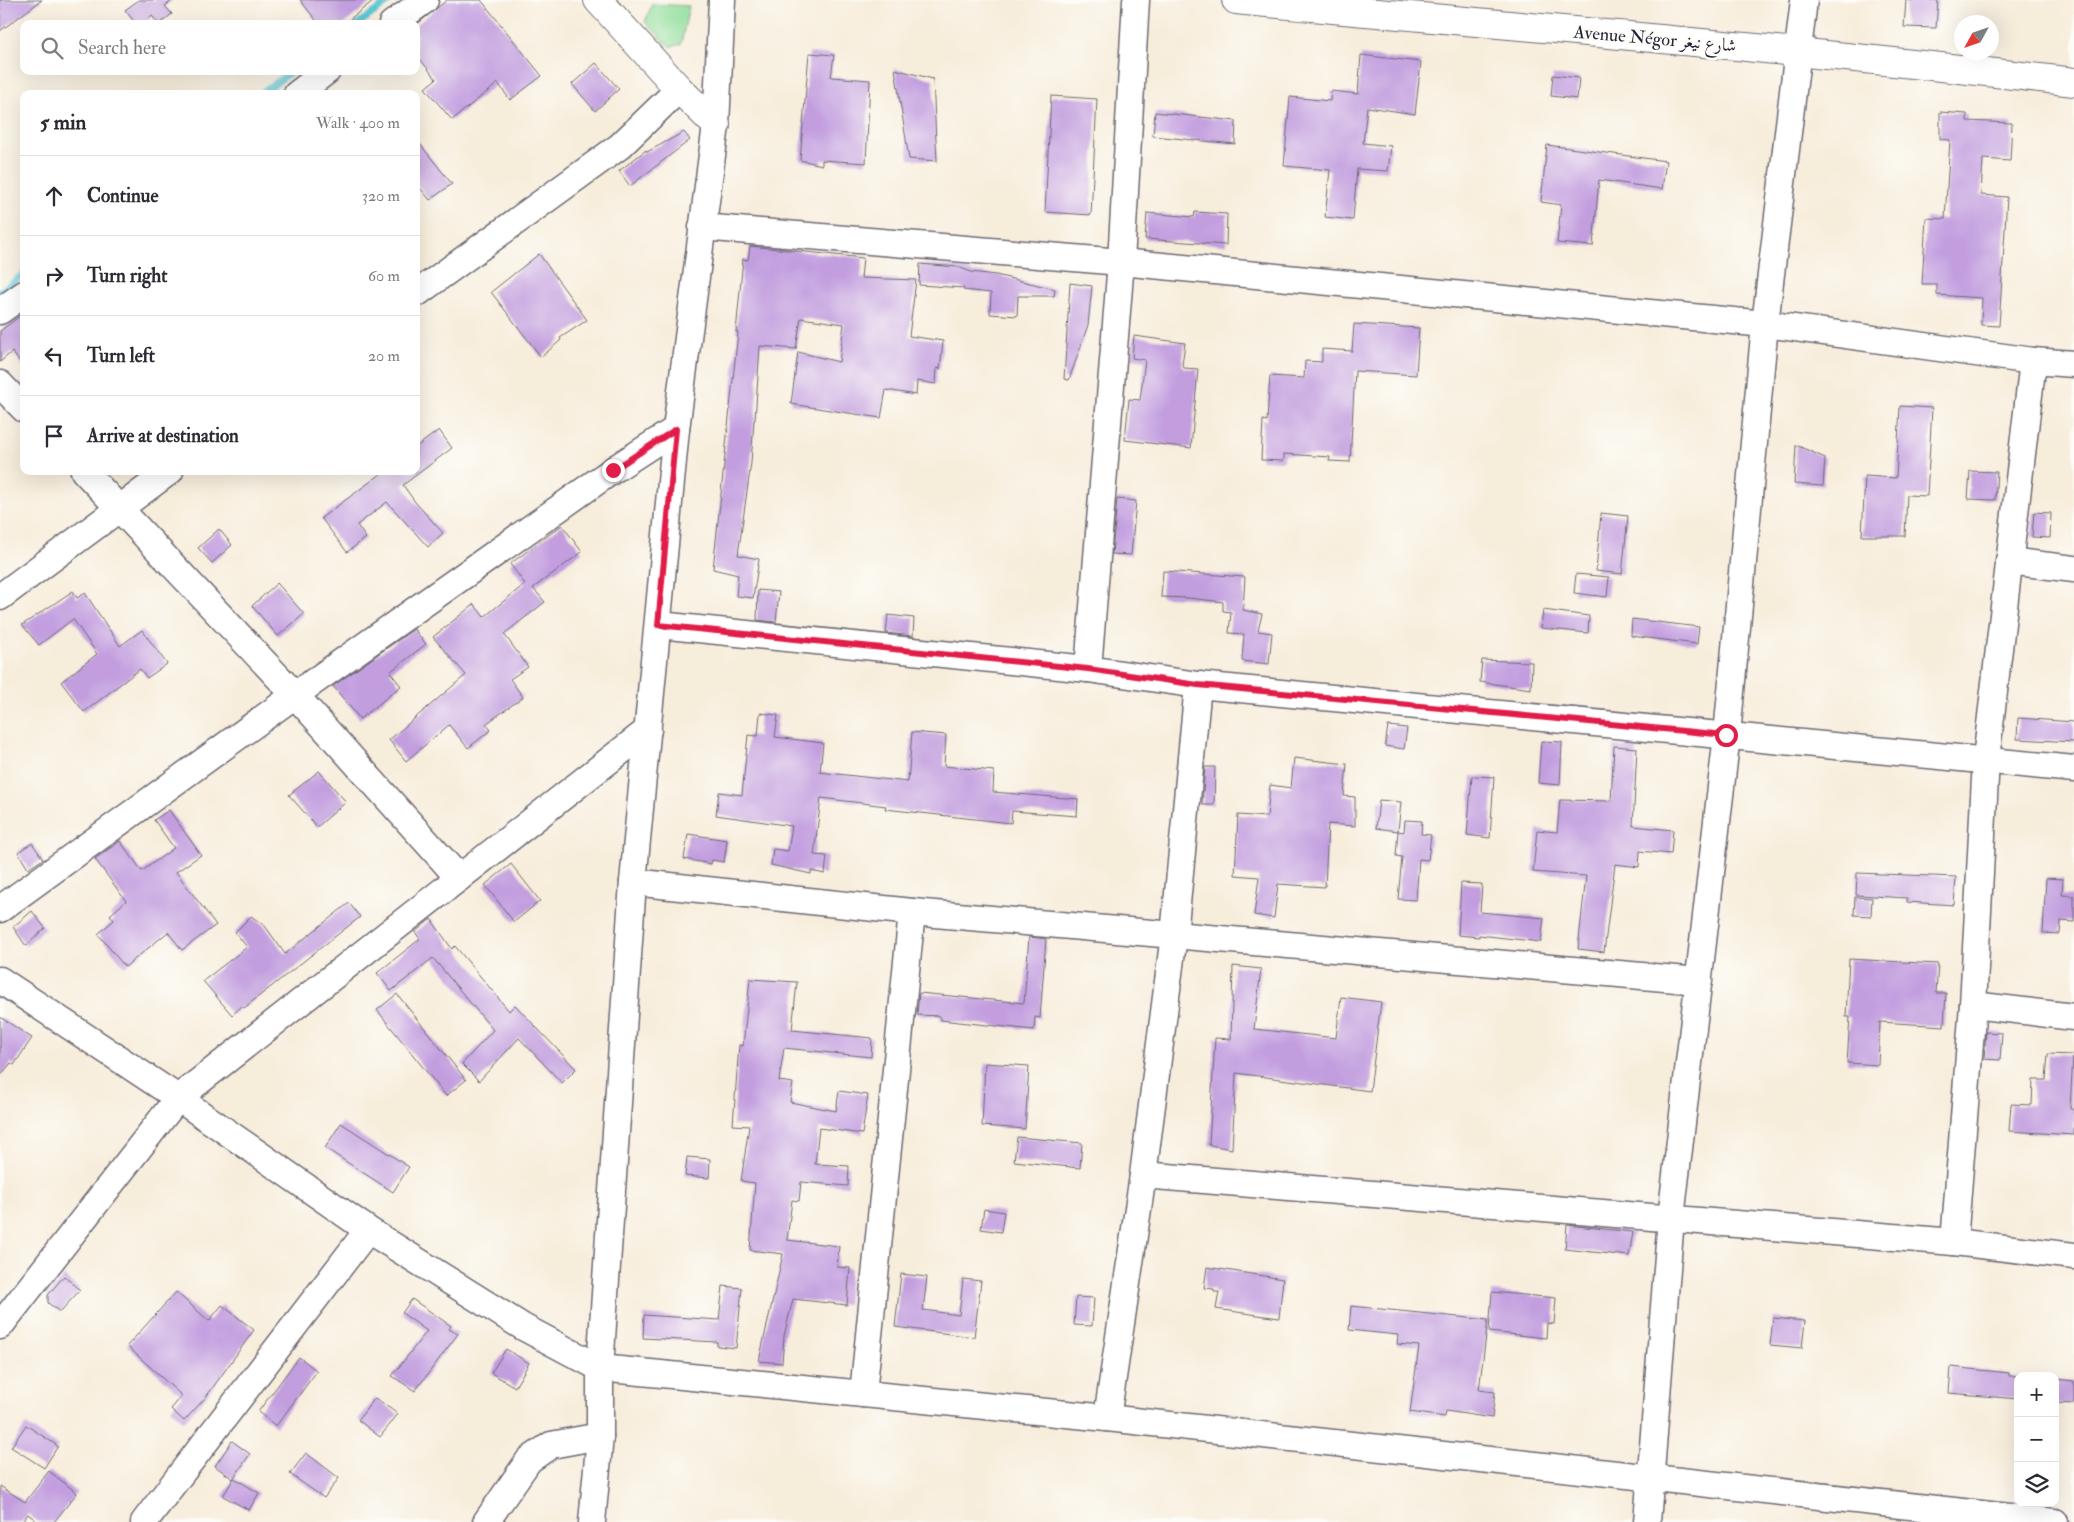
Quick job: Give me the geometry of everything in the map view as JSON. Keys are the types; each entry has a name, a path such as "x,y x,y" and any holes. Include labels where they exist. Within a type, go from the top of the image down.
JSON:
{"main road":[{"path":"598,0 679,90 716,125"},
{"name":"Avenue Négor شارع نيغر","path":"1236,0 1799,52 2074,82"}],"street":[{"path":"398,20 425,0"},
{"path":"592,1522 600,1436 600,1368 633,882 676,429 716,125 722,0"},
{"path":"1088,669 1121,262 1136,0"},
{"path":"1647,1522 1671,1218 1726,735 1765,324 1804,0"},
{"path":"302,90 322,75"},
{"path":"420,291 620,146 679,90"},
{"path":"702,227 1121,262 1765,324 2033,361 2074,364"},
{"path":"0,311 20,297"},
{"path":"1954,1242 1973,1005 1986,759 2033,361"},
{"path":"0,384 20,405"},
{"path":"0,909 295,695 613,470 676,429"},
{"path":"88,475 295,695 459,878"},
{"path":"0,597 164,475"},
{"path":"2010,561 2074,569"},
{"path":"658,625 1088,669 1198,685 1986,759 2074,769"},
{"path":"1107,1418 1143,1174 1174,935 1198,685"},
{"path":"0,1326 178,1098 648,730"},
{"path":"633,882 912,912 1699,981"},
{"path":"863,1394 912,912"},
{"path":"0,980 178,1098 368,1230 523,1327 600,1368 1107,1418 2055,1522"},
{"path":"1973,1005 2074,1017"},
{"path":"1143,1174 1954,1242 2074,1256"},
{"path":"144,1522 368,1230"},
{"path":"486,1522 529,1460 551,1445 600,1436"}],"green space":[{"path":"652,4 689,6 681,44 670,47 645,22"}],"building":[{"path":"0,0 42,0 0,31"},
{"path":"139,0 173,0 165,6 172,14 164,20 156,20 152,16 147,20 133,20 125,10"},
{"path":"300,0 374,0 349,20 316,20"},
{"path":"447,0 481,0 542,76 510,100 498,83 452,120 425,88 436,79 420,59 420,22"},
{"path":"1906,0 1938,0 1936,28 1904,27"},
{"path":"809,53 834,55 831,77 870,80 866,163 822,160 822,165 800,160"},
{"path":"1361,55 1421,62 1415,114 1367,107 1363,143 1391,146 1388,171 1357,169 1353,220 1325,217 1330,170 1284,166 1290,97 1330,101 1331,91 1358,94"},
{"path":"596,63 619,89 595,111 572,84"},
{"path":"895,69 933,79 937,161 909,159"},
{"path":"1553,75 1579,78 1577,99 1551,96"},
{"path":"1051,96 1097,99 1091,215 1045,212"},
{"path":"1155,112 1236,121 1235,144 1153,136"},
{"path":"1940,112 1967,114 1967,121 2012,123 2010,161 1983,159 1981,195 2007,197 1999,326 1981,325 1982,298 1937,295 1937,284 1922,284 1926,218 1945,219 1950,140 1940,139"},
{"path":"684,132 690,140 630,186 619,171 646,150 647,152"},
{"path":"420,144 452,184 430,200 420,188"},
{"path":"1547,145 1666,161 1662,189 1599,180 1593,246 1557,243 1561,205 1541,202"},
{"path":"1195,212 1227,214 1226,245 1145,239 1147,213 1194,217"},
{"path":"750,246 863,258 861,278 916,280 909,336 943,341 940,369 937,368 936,384 917,381 916,395 886,390 881,418 791,404 798,352 839,362 844,324 801,318 796,349 760,346 751,463 738,555 759,559 753,598 736,596 738,575 713,569 738,332 736,332 743,259 748,260"},
{"path":"539,254 587,320 560,338 561,340 541,357 491,292"},
{"path":"920,264 958,267 971,272 996,275 1055,289 1054,296 1018,296 1017,316 990,314 991,293 963,290 964,288 919,285"},
{"path":"1070,283 1092,286 1088,325 1069,380 1064,379"},
{"path":"20,316 20,362 12,352 0,362 0,331"},
{"path":"1354,324 1419,328 1416,375 1355,371 1350,462 1329,461 1330,457 1284,454 1284,461 1261,460 1263,420 1267,421 1270,376 1304,378 1305,361 1322,362 1322,349 1352,351"},
{"path":"1134,336 1185,343 1182,365 1184,368 1198,369 1191,448 1125,440 1129,399 1140,400 1145,360 1132,358"},
{"path":"1900,406 1932,408 1927,496 1907,495 1905,536 1862,536 1865,476 1896,478"},
{"path":"439,430 452,448 420,472 420,444"},
{"path":"1796,445 1825,458 1823,486 1794,484"},
{"path":"1970,471 1997,472 1995,500 1968,499"},
{"path":"380,475 416,475 403,485 415,502 443,533 428,547 387,502 357,525 366,538 347,552 321,518"},
{"path":"1117,499 1136,501 1131,555 1112,554"},
{"path":"2034,512 2051,513 2050,538 2032,537"},
{"path":"1601,513 1628,516 1622,574 1596,571"},
{"path":"562,525 582,552 533,588 545,602 504,634 528,667 510,679 523,697 486,724 491,730 468,748 449,725 406,761 389,740 466,675 433,637 474,604 484,617 525,584 510,564"},
{"path":"219,529 232,545 212,563 198,548"},
{"path":"1163,571 1245,577 1243,610 1262,614 1258,631 1272,633 1269,664 1242,661 1244,634 1229,633 1231,612 1223,611 1223,602 1161,597"},
{"path":"1576,574 1609,577 1607,597 1574,593"},
{"path":"277,583 304,614 278,636 252,606"},
{"path":"758,590 779,592 776,622 757,620"},
{"path":"73,591 77,598 85,593 120,646 142,630 167,664 147,678 140,669 84,712 61,682 97,654 73,619 39,645 22,625"},
{"path":"1543,610 1589,616 1588,633 1541,628"},
{"path":"888,615 914,618 913,636 886,633"},
{"path":"1632,619 1699,627 1697,644 1631,636"},
{"path":"414,629 426,644 390,672 401,686 360,719 333,686"},
{"path":"1482,660 1532,662 1531,689 1480,682"},
{"path":"760,713 778,715 775,737 823,743 820,772 908,782 912,732 946,735 944,766 994,771 993,792 1078,799 1077,816 1012,811 1011,823 885,809 886,806 821,798 814,855 827,856 825,874 811,871 811,874 771,865 773,849 788,851 792,826 716,815 719,792 742,795 748,735 758,736"},
{"path":"2018,718 2074,722 2074,742 2017,739"},
{"path":"1388,726 1407,728 1404,749 1385,746"},
{"path":"1541,741 1562,742 1560,785 1538,783"},
{"path":"1614,746 1637,748 1633,826 1673,830 1671,854 1640,851 1639,867 1615,864 1604,952 1578,949 1586,876 1533,872 1537,830 1557,832 1560,800 1611,801"},
{"path":"1294,758 1347,764 1344,796 1355,797 1355,826 1328,824 1325,887 1278,884 1274,918 1254,915 1259,877 1235,875 1238,815 1267,817 1270,785 1291,788"},
{"path":"1205,767 1215,767 1214,805 1202,805"},
{"path":"319,771 346,802 317,827 289,795"},
{"path":"1472,776 1494,777 1490,838 1467,835"},
{"path":"1379,800 1401,802 1398,831 1376,828"},
{"path":"169,810 201,855 176,872 216,925 182,950 168,932 125,967 98,934 114,920 110,915 126,901 95,859 120,841 142,871 174,848 154,820"},
{"path":"1405,820 1422,821 1421,834 1431,835 1428,860 1419,859 1416,900 1398,899 1402,857 1396,856 1398,831 1404,832"},
{"path":"688,834 727,840 724,862 712,860 711,864 684,859"},
{"path":"32,843 43,859 28,869 18,852"},
{"path":"511,864 540,901 514,922 485,885"},
{"path":"1857,873 1956,877 1954,905 1907,902 1907,898 1856,895"},
{"path":"2046,878 2063,879 2062,895 2074,896 2074,922 2061,921 2060,934 2043,933"},
{"path":"1461,883 1482,884 1480,912 1544,918 1541,942 1479,935 1479,937 1458,935"},
{"path":"1855,897 1872,898 1871,916 1854,915"},
{"path":"349,903 360,917 244,1008 242,1006 232,1015 203,981 247,947 235,932 251,916 265,926 285,954"},
{"path":"32,911 45,928 26,946 13,927"},
{"path":"431,919 452,949 455,946 509,1011 515,1005 576,1069 562,1083 519,1038 479,1081 462,1064 493,1030 433,958 391,991 377,973 420,939 415,932"},
{"path":"1029,937 1046,939 1040,1018 1035,1017 1034,1030 940,1020 940,1016 917,1015 919,993 1024,1003"},
{"path":"1849,959 1938,964 1936,993 1946,993 1944,1026 1880,1022 1878,1065 1847,1063 1850,1017 1846,1017"},
{"path":"1233,966 1261,969 1254,1029 1336,1038 1341,997 1381,1002 1370,1091 1236,1073 1232,1149 1209,1145 1215,1038 1231,1039"},
{"path":"750,979 797,982 792,1030 872,1038 871,1057 784,1048 779,1081 793,1083 790,1102 836,1111 839,1091 868,1095 862,1134 819,1128 815,1164 849,1166 848,1186 801,1182 799,1201 792,1200 787,1240 839,1246 837,1267 850,1268 847,1305 793,1299 784,1336 782,1363 759,1361 783,1254 750,1250 755,1183 741,1181 749,1126 733,1125 739,1045 743,1046"},
{"path":"397,994 466,1080 446,1096 377,1010"},
{"path":"0,1017 32,1038 14,1065 11,1063 0,1076"},
{"path":"1986,1032 2002,1033 2000,1060 1984,1059"},
{"path":"2048,1054 2073,1055 2070,1109 2074,1109 2074,1135 2009,1131 2011,1104 2032,1105 2033,1080 2046,1080"},
{"path":"985,1063 1029,1066 1025,1129 982,1126"},
{"path":"341,1123 409,1167 393,1192 325,1148"},
{"path":"1017,1137 1082,1143 1080,1168 1014,1161"},
{"path":"687,1157 710,1159 709,1178 685,1176"},
{"path":"984,1209 1004,1212 1001,1232 981,1229"},
{"path":"1567,1225 1633,1232 1629,1256 1565,1249"},
{"path":"1207,1267 1283,1279 1279,1318 1216,1309 1219,1292 1214,1292 1214,1289 1204,1288"},
{"path":"901,1274 927,1277 923,1310 959,1315 963,1279 981,1281 974,1337 895,1327"},
{"path":"64,1276 80,1290 60,1312 48,1303 48,1295"},
{"path":"723,1286 742,1288 736,1348 717,1346 717,1342 643,1338 644,1315 719,1320"},
{"path":"176,1292 209,1321 222,1305 254,1330 206,1397 184,1421 171,1409 182,1396 127,1346"},
{"path":"1492,1292 1556,1298 1554,1324 1547,1323 1546,1338 1489,1332"},
{"path":"1076,1297 1094,1298 1092,1326 1074,1325"},
{"path":"412,1299 451,1326 449,1329 458,1334 415,1391 392,1376 427,1331 402,1313"},
{"path":"1351,1306 1488,1320 1479,1390 1495,1392 1492,1418 1446,1411 1445,1417 1410,1412 1419,1346 1397,1344 1398,1335 1349,1330"},
{"path":"1773,1318 1805,1321 1802,1348 1770,1345"},
{"path":"506,1349 529,1363 515,1387 491,1373"},
{"path":"299,1357 317,1371 276,1426 258,1412"},
{"path":"1951,1367 2009,1373 2009,1376 2014,1376 2014,1399 1949,1393"},
{"path":"2059,1379 2074,1381 2074,1404 2059,1403"},
{"path":"375,1398 398,1414 380,1437 358,1420"},
{"path":"26,1425 58,1446 44,1468 11,1447"},
{"path":"232,1441 250,1454 233,1479 215,1466"},
{"path":"306,1453 339,1478 324,1498 290,1474"},
{"path":"49,1471 77,1493 54,1522 38,1522 28,1514 22,1522 0,1522 0,1486 25,1502"},
{"path":"234,1478 259,1493 249,1510 223,1496"}],"waterway":[{"path":"364,20 391,0"},
{"path":"266,90 287,75"},
{"path":"0,292 20,277"}],"route":[{"path":"613,470 676,429 658,625 1088,669 1198,685 1726,735"}]}
